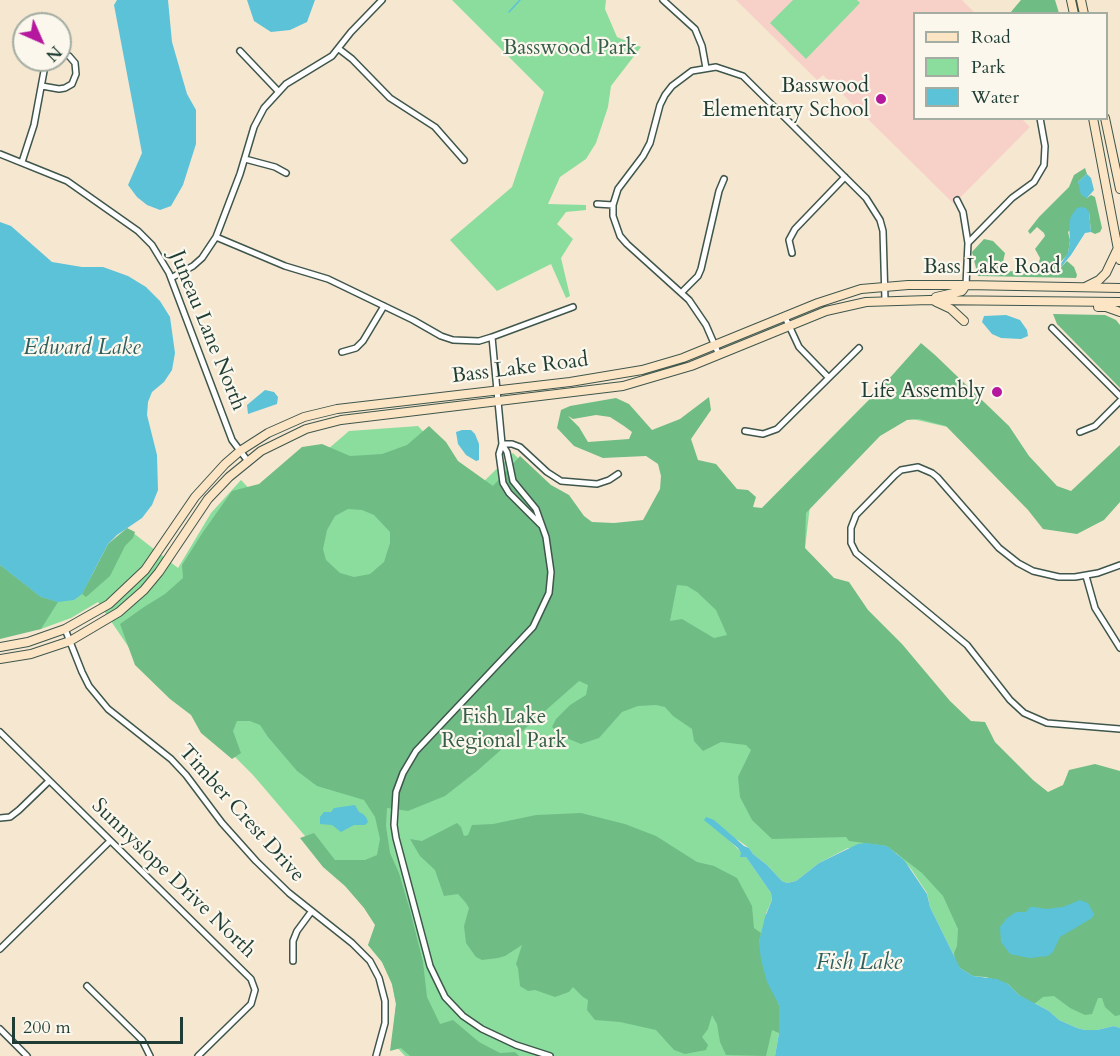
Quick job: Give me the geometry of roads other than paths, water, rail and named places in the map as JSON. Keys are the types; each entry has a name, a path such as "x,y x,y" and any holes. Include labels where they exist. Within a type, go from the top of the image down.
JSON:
{"main road":[{"path":"1093,120 1120,260"},
{"path":"1105,120 1120,189"},
{"path":"1085,287 1099,280 1106,273 1118,248"},
{"path":"929,300 962,291 966,285"},
{"name":"Bass Lake Road","path":"0,647 28,642 64,629 109,604 135,582 153,561 203,487 240,451 268,433 321,412 618,375 683,358 842,294 885,286 1120,288"},
{"name":"Bass Lake Road","path":"0,659 31,654 70,641 111,617 144,590 166,564 208,499 247,460 294,434 329,423 623,386 675,372 838,307 885,300 1120,302"},
{"path":"929,300 951,309 964,321"},
{"path":"1010,301 1037,306 1106,307 1120,312"}],"street":[{"path":"171,278 193,266 202,258 216,237 245,159 251,136 260,116 278,91 297,77 325,62 382,0"},
{"path":"663,0 695,30 702,46 706,68"},
{"path":"339,49 352,58 390,98 435,127 464,160"},
{"path":"240,51 278,91"},
{"path":"42,86 59,89 72,84 76,74 75,63 72,60"},
{"path":"720,355 702,319 682,292 621,236 613,216 613,205 618,189 650,143 665,94 681,77 692,71 716,68 734,72 751,82 866,198 880,220 885,239 885,300"},
{"path":"22,162 31,135 44,72"},
{"path":"968,243 1012,198 1038,178 1044,165 1045,152 1040,120"},
{"name":"Juneau Lane North","path":"0,154 67,181 138,231 158,253 171,278 232,440 247,460"},
{"path":"245,159 275,167 286,173"},
{"path":"792,253 789,240 795,229 845,177"},
{"path":"682,292 698,276 701,269 719,191 724,179"},
{"path":"957,200 963,212 968,243 966,285"},
{"path":"597,204 613,205"},
{"path":"216,237 285,266 328,279 453,340 480,341 573,307"},
{"path":"342,352 356,348 363,341 384,306"},
{"path":"785,317 799,347 828,377"},
{"path":"1052,328 1120,396"},
{"path":"492,337 502,444 499,454 503,483 509,493 542,526"},
{"path":"745,431 763,434 772,432 859,348"},
{"path":"1080,432 1095,426 1120,401"},
{"path":"502,444 516,444 551,476 568,483 597,484 618,474"},
{"path":"502,444 507,452 513,481 536,509 550,554 551,582 545,603 537,620 525,636 416,751 398,785 394,815 396,838 430,966 445,997 463,1016 482,1029 516,1045 550,1056"},
{"path":"1120,565 1086,576 1067,578 1044,575 1018,563 990,539 932,472 918,467 901,470 881,489 856,515 852,522 850,536 854,549 863,559 967,645 1010,700 1024,713 1047,723 1120,729"},
{"path":"1086,576 1095,608 1120,648"},
{"name":"Timber Crest Drive","path":"64,629 82,672 98,698 108,709 171,759 238,842 311,912 370,961 383,990 385,1013 376,1056"},
{"name":"Sunnyslope Drive North","path":"0,732 251,979 255,996 251,1004 198,1056"},
{"path":"0,818 10,817 49,781"},
{"path":"0,949 110,841"},
{"path":"293,961 293,941 297,931 311,912"},
{"path":"87,986 138,1036 146,1045 150,1056"},
{"path":"0,1029 27,1056"}],"water":[{"path":"117,0 168,0 172,42 187,94 196,110 196,144 183,185 171,206 160,210 147,205 128,185 142,153 114,5"},
{"path":"247,0 315,0 307,22 290,30 271,32 254,21"},
{"path":"1087,174 1091,178 1094,190 1087,198 1081,195 1078,182"},
{"path":"1077,208 1086,208 1089,212 1091,232 1085,233 1071,255 1058,268 1068,253 1071,216"},
{"name":"Edward Lake","path":"0,222 11,226 52,262 82,267 103,267 128,276 146,287 160,301 170,317 175,353 172,370 164,382 152,392 147,415 157,455 158,490 152,505 142,518 108,544 82,594 74,600 58,602 41,597 0,565"},
{"path":"1006,315 1020,320 1028,336 1021,339 1001,338 992,334 982,322 984,316"},
{"path":"265,390 274,392 278,397 277,404 248,414 247,405"},
{"path":"471,430 475,434 479,444 479,460 476,461 466,455 458,444 456,432"},
{"path":"355,805 366,817 368,822 365,825 354,825 341,832 332,825 320,824 320,817 324,812"},
{"name":"Fish Lake","path":"706,817 714,820 749,848 782,881 787,883 796,881 819,863 858,844 887,846 904,860 927,894 930,907 960,968 973,976 997,979 1008,984 1019,995 1049,1011 1059,1020 1077,1028 1097,1030 1114,1026 1120,1028 1120,1056 775,1056 779,1033 779,1005 767,982 759,942 772,900 771,893 746,857 740,857 741,853 738,848 704,820"},
{"path":"1080,900 1088,903 1094,914 1092,918 1060,937 1053,952 1048,956 1029,958 1010,954 1001,942 1000,927 1016,912 1026,912 1030,907 1046,909 1063,907"}],"waterway":[{"path":"509,12 520,0"}],"place":[{"name":"Basswood Elementary School","path":"881,99"},
{"name":"Life Assembly","path":"997,392"}],"park label":[{"name":"Basswood Park","path":"570,49"},
{"name":"Fish Lake Regional Park","path":"504,730"}]}
